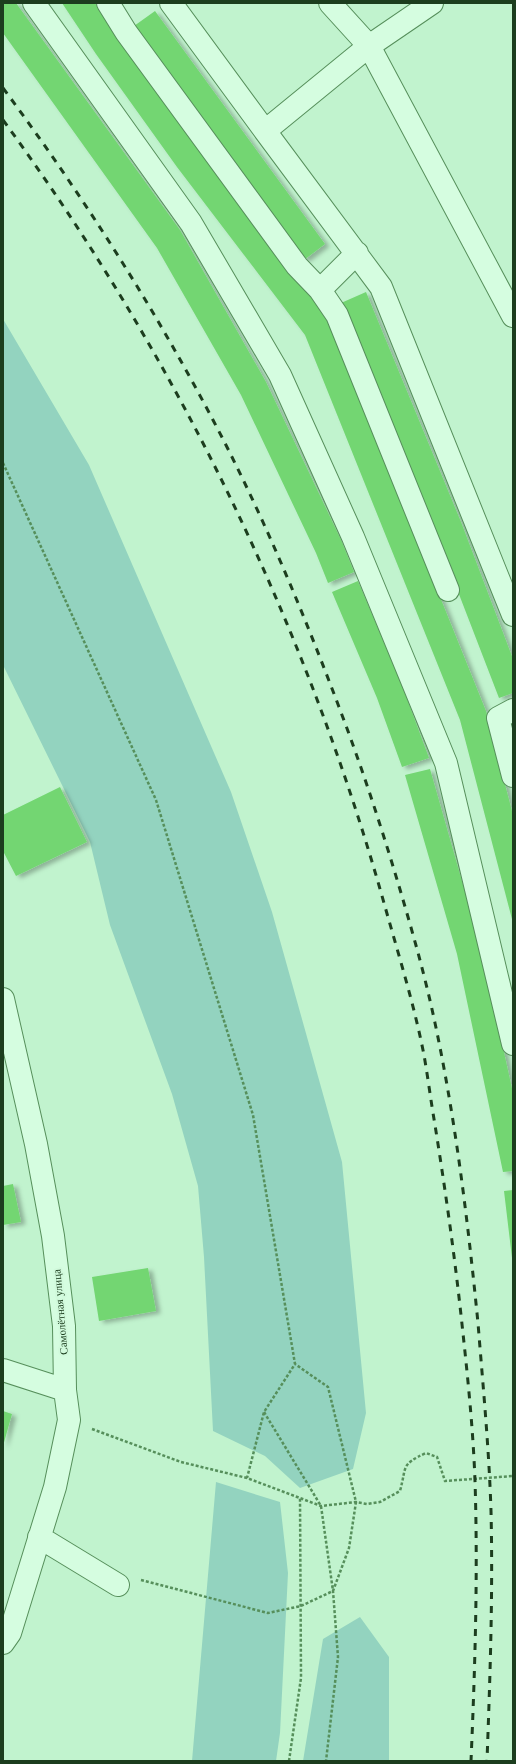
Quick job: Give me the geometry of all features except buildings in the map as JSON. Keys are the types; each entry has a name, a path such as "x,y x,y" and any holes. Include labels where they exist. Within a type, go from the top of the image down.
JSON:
{"street":[{"path":"34,3 191,223 280,375 353,537 446,763 513,1044"},
{"path":"108,3 126,32 297,266 320,290 337,315 448,590"},
{"path":"171,3 381,287 513,615"},
{"path":"330,3 369,46 513,316"},
{"path":"265,131 369,46 432,3"},
{"path":"320,290 357,253"},
{"path":"513,710 498,718 513,776"},
{"name":"Самолётная улица","path":"3,999 36,1144 53,1236 64,1326 65,1390 69,1420 55,1487 10,1633 3,1643"},
{"path":"3,1370 65,1390"},
{"path":"39,1537 118,1585"}],"path":[{"path":"3,464 156,800 253,1116 295,1364 264,1412 247,1478"},
{"path":"118,1585 134,1578 268,1613 301,1606 333,1591 349,1548 356,1502 328,1387 295,1364"},
{"path":"264,1412 321,1506 333,1591 338,1657 326,1761"},
{"path":"69,1420 181,1462 247,1478 321,1506 356,1502 367,1504 380,1502 400,1491 403,1475 410,1461 426,1453 437,1457 445,1481 513,1476"},
{"path":"289,1761 301,1678 300,1497"}],"shaded area":[{"path":"3,319 89,465 231,792 272,912 342,1162 366,1413 353,1469 300,1488 265,1456 213,1431 204,1257 198,1186 172,1094 110,925 90,842 3,665"},
{"path":"216,1482 280,1502 288,1573 280,1733 276,1761 192,1761"},
{"path":"360,1617 389,1657 389,1761 303,1761 323,1639"}],"railway":[{"path":"3,88 60,168 114,250 190,377 231,455 265,526 325,670 366,782 406,910 422,966 432,1009 449,1098 466,1210 478,1323 487,1440 492,1542 487,1761"},
{"path":"3,120 66,210 124,302 179,397 229,495 274,594 315,695 352,798 384,903 416,1017 427,1072 452,1243 470,1398 475,1481 476,1551 475,1656 471,1761"}]}
